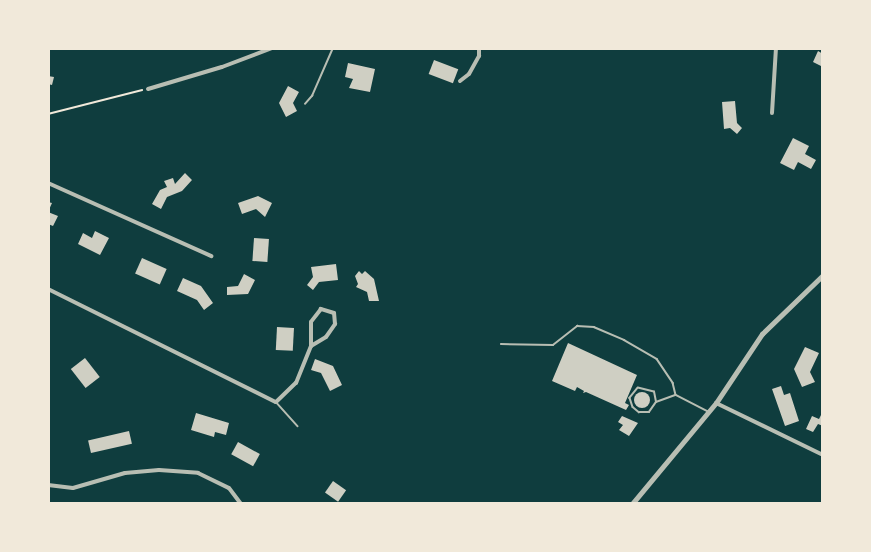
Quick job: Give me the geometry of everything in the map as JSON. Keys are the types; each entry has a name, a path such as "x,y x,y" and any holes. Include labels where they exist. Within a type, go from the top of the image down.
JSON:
{"street":[{"path":"148,88 222,67 272,48"},
{"path":"460,81 469,74 479,56 479,48"},
{"path":"772,113 776,48"},
{"path":"48,183 211,256"},
{"path":"632,504 716,403 762,334 823,275"},
{"path":"48,289 276,402 296,383 311,345 311,322 321,309 334,313 335,324 326,337 311,345"},
{"path":"716,403 823,455"},
{"path":"48,484 73,488 124,473 148,471 198,473 229,488 241,504"}],"lane":[{"path":"305,104 312,96 333,48"},
{"path":"501,344 553,345 577,326 594,327 624,340 657,359 670,377 676,395"},
{"path":"656,402 654,392 639,388 630,398 633,407 639,412 649,412 656,402 676,395 709,411"},
{"path":"276,402 298,426"}],"path":[{"path":"48,114 148,88"}],"building":[{"path":"818,51 823,54 823,67 813,62"},
{"path":"434,60 458,69 453,83 429,74"},
{"path":"348,63 375,69 370,92 349,88 353,79 345,77"},
{"path":"48,76 54,77 52,85 48,84"},
{"path":"288,86 299,92 293,103 297,111 286,117 279,103"},
{"path":"735,101 737,123 742,128 737,134 730,128 724,129 722,102"},
{"path":"793,138 809,146 805,154 816,160 811,169 798,162 794,170 780,163"},
{"path":"185,173 192,180 182,191 167,197 161,209 152,204 160,190 167,187 164,181 173,178 175,184"},
{"path":"258,196 272,203 265,217 256,209 242,214 238,203"},
{"path":"48,212 58,216 53,226 48,224"},
{"path":"95,231 109,238 100,255 78,244 83,233 92,238"},
{"path":"254,238 269,239 267,262 252,261"},
{"path":"142,258 167,269 160,285 135,274"},
{"path":"336,264 338,280 319,282 313,290 307,285 313,277 311,267"},
{"path":"359,271 362,274 365,271 374,279 379,301 369,301 367,292 356,287 358,284 355,276"},
{"path":"244,274 255,280 248,294 227,295 227,287 238,286"},
{"path":"183,278 201,286 213,303 204,310 197,300 177,291"},
{"path":"277,327 294,328 293,351 276,350"},
{"path":"568,343 637,375 625,403 629,405 626,410 586,392 583,393 584,391 577,387 575,391 552,381"},
{"path":"805,347 819,353 810,372 815,382 802,387 794,369"},
{"path":"85,358 100,377 86,388 71,369"},
{"path":"315,359 333,366 342,385 330,391 321,373 311,370"},
{"path":"781,386 784,395 790,393 799,421 785,426 772,389"},
{"path":"639,392 645,392 650,400 648,406 639,408 634,403 634,397"},
{"path":"823,411 823,426 818,424 813,432 806,429 812,416 819,419"},
{"path":"196,413 229,423 226,435 215,432 214,437 191,430"},
{"path":"622,416 638,423 629,436 619,430 623,425 618,422"},
{"path":"129,431 132,444 91,453 88,440"},
{"path":"238,442 260,454 253,466 231,454"},
{"path":"333,481 346,490 338,502 325,492"}]}
